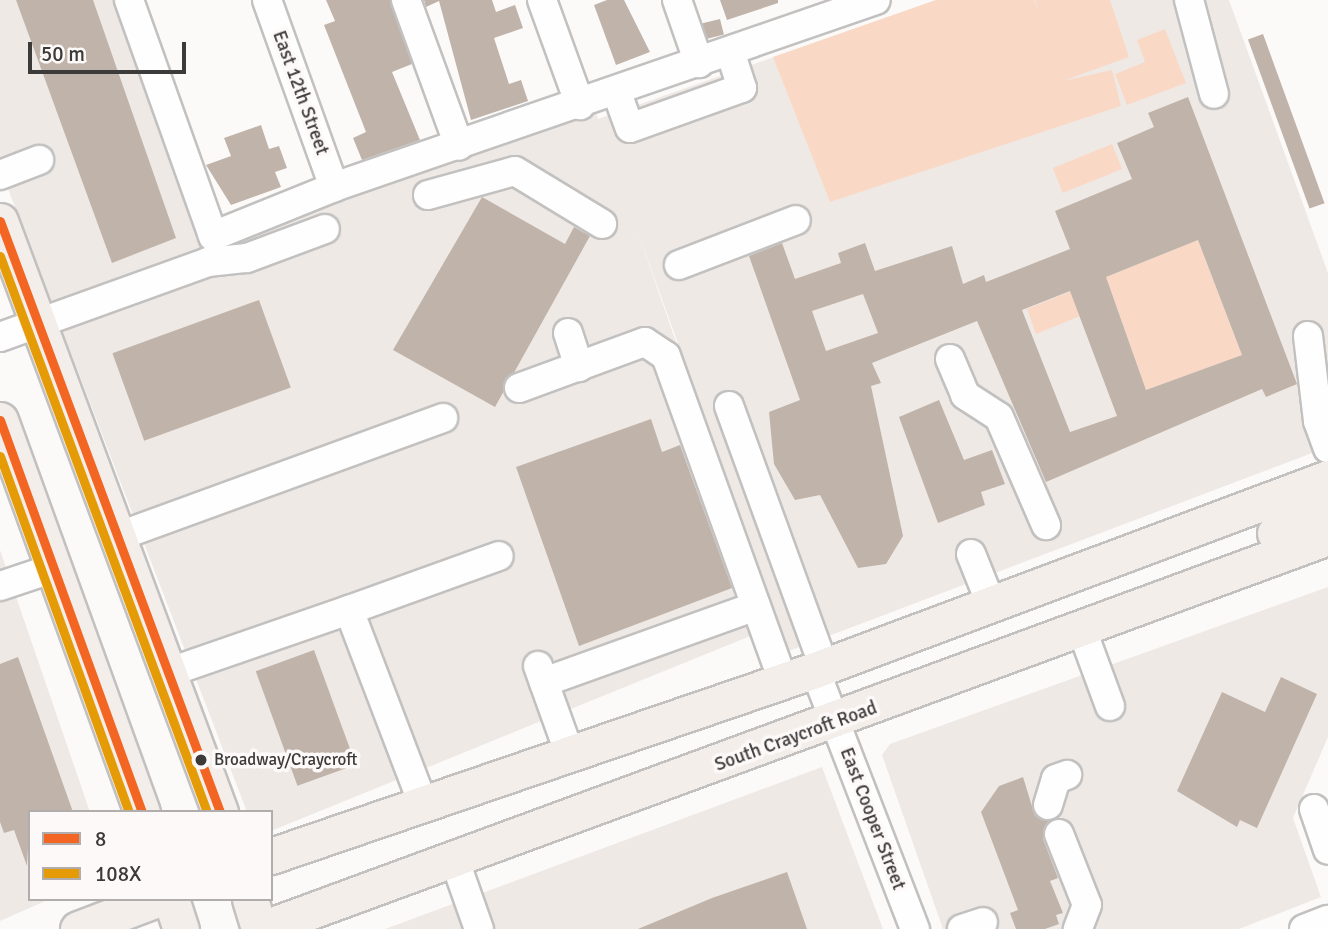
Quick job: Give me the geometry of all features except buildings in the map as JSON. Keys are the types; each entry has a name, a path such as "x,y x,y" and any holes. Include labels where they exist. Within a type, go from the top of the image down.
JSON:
{"main road":[{"path":"0,221 36,323 170,672 218,810"},
{"path":"0,420 141,810"},
{"path":"273,855 422,801 808,673 1328,478"},
{"path":"1130,612 1167,575 1328,507"},
{"name":"South Craycroft Road","path":"261,929 835,723 1328,537"},
{"path":"78,929 152,901"},
{"path":"172,901 181,929"},
{"path":"251,901 261,929"}],"street":[{"path":"129,0 213,236 334,187 580,106 730,52 819,10 876,0"},
{"name":"East 12th Street","path":"267,0 334,187"},
{"path":"406,0 459,146"},
{"path":"542,0 580,106"},
{"path":"677,0 699,63"},
{"path":"1189,0 1214,94"},
{"path":"617,93 630,128 742,88 730,52"},
{"path":"0,175 39,160"},
{"path":"428,195 515,171 602,225"},
{"path":"679,265 796,220"},
{"path":"0,337 208,262 247,258 325,229"},
{"path":"568,332 579,367"},
{"path":"1308,336 1318,421 1328,448"},
{"path":"519,388 645,342 666,356 756,606 808,673"},
{"path":"950,359 965,395 999,417 1046,525"},
{"path":"729,406 808,673"},
{"path":"119,536 443,418"},
{"path":"971,554 991,604"},
{"path":"170,672 499,556"},
{"path":"0,586 54,568"},
{"path":"569,752 541,673 756,606"},
{"path":"349,610 422,801"},
{"path":"1082,630 1110,706"},
{"name":"East Cooper Street","path":"808,673 835,723 915,929"},
{"path":"1048,805 1056,779 1067,775"},
{"path":"1314,809 1328,850"},
{"path":"1059,834 1087,905 1078,929"},
{"path":"455,860 479,929"},
{"path":"1304,929 1328,920"}],"shaded area":[{"path":"0,0 123,0 210,247 593,101 598,119 936,0 1229,0 1328,273 1328,447 789,651 637,230 775,626 273,830 273,810 246,810 0,168"},
{"path":"936,0 1034,0 1038,10 1035,0 1110,0 1129,57 1063,81 1112,70 1121,106 830,202 773,57"},
{"path":"1165,29 1186,83 1127,105 1115,74 1145,62 1137,40"},
{"path":"1112,144 1122,169 1063,193 1053,168"},
{"path":"1198,240 1242,355 1146,390 1115,302 1036,334 1027,309"},
{"path":"0,550 89,810 28,810 28,901 45,901 0,921"},
{"path":"1328,587 1328,737 1293,818 1321,897 1239,929 943,929 882,755 890,744"},
{"path":"822,767 883,929 385,929"}],"transit line":[{"name":"8","path":"0,221 219,810"},
{"name":"108X","path":"0,256 206,810"},
{"name":"8","path":"0,420 141,810"},
{"name":"108X","path":"0,456 128,810"}],"place":[{"name":"Broadway/Craycroft","path":"201,760"}]}
